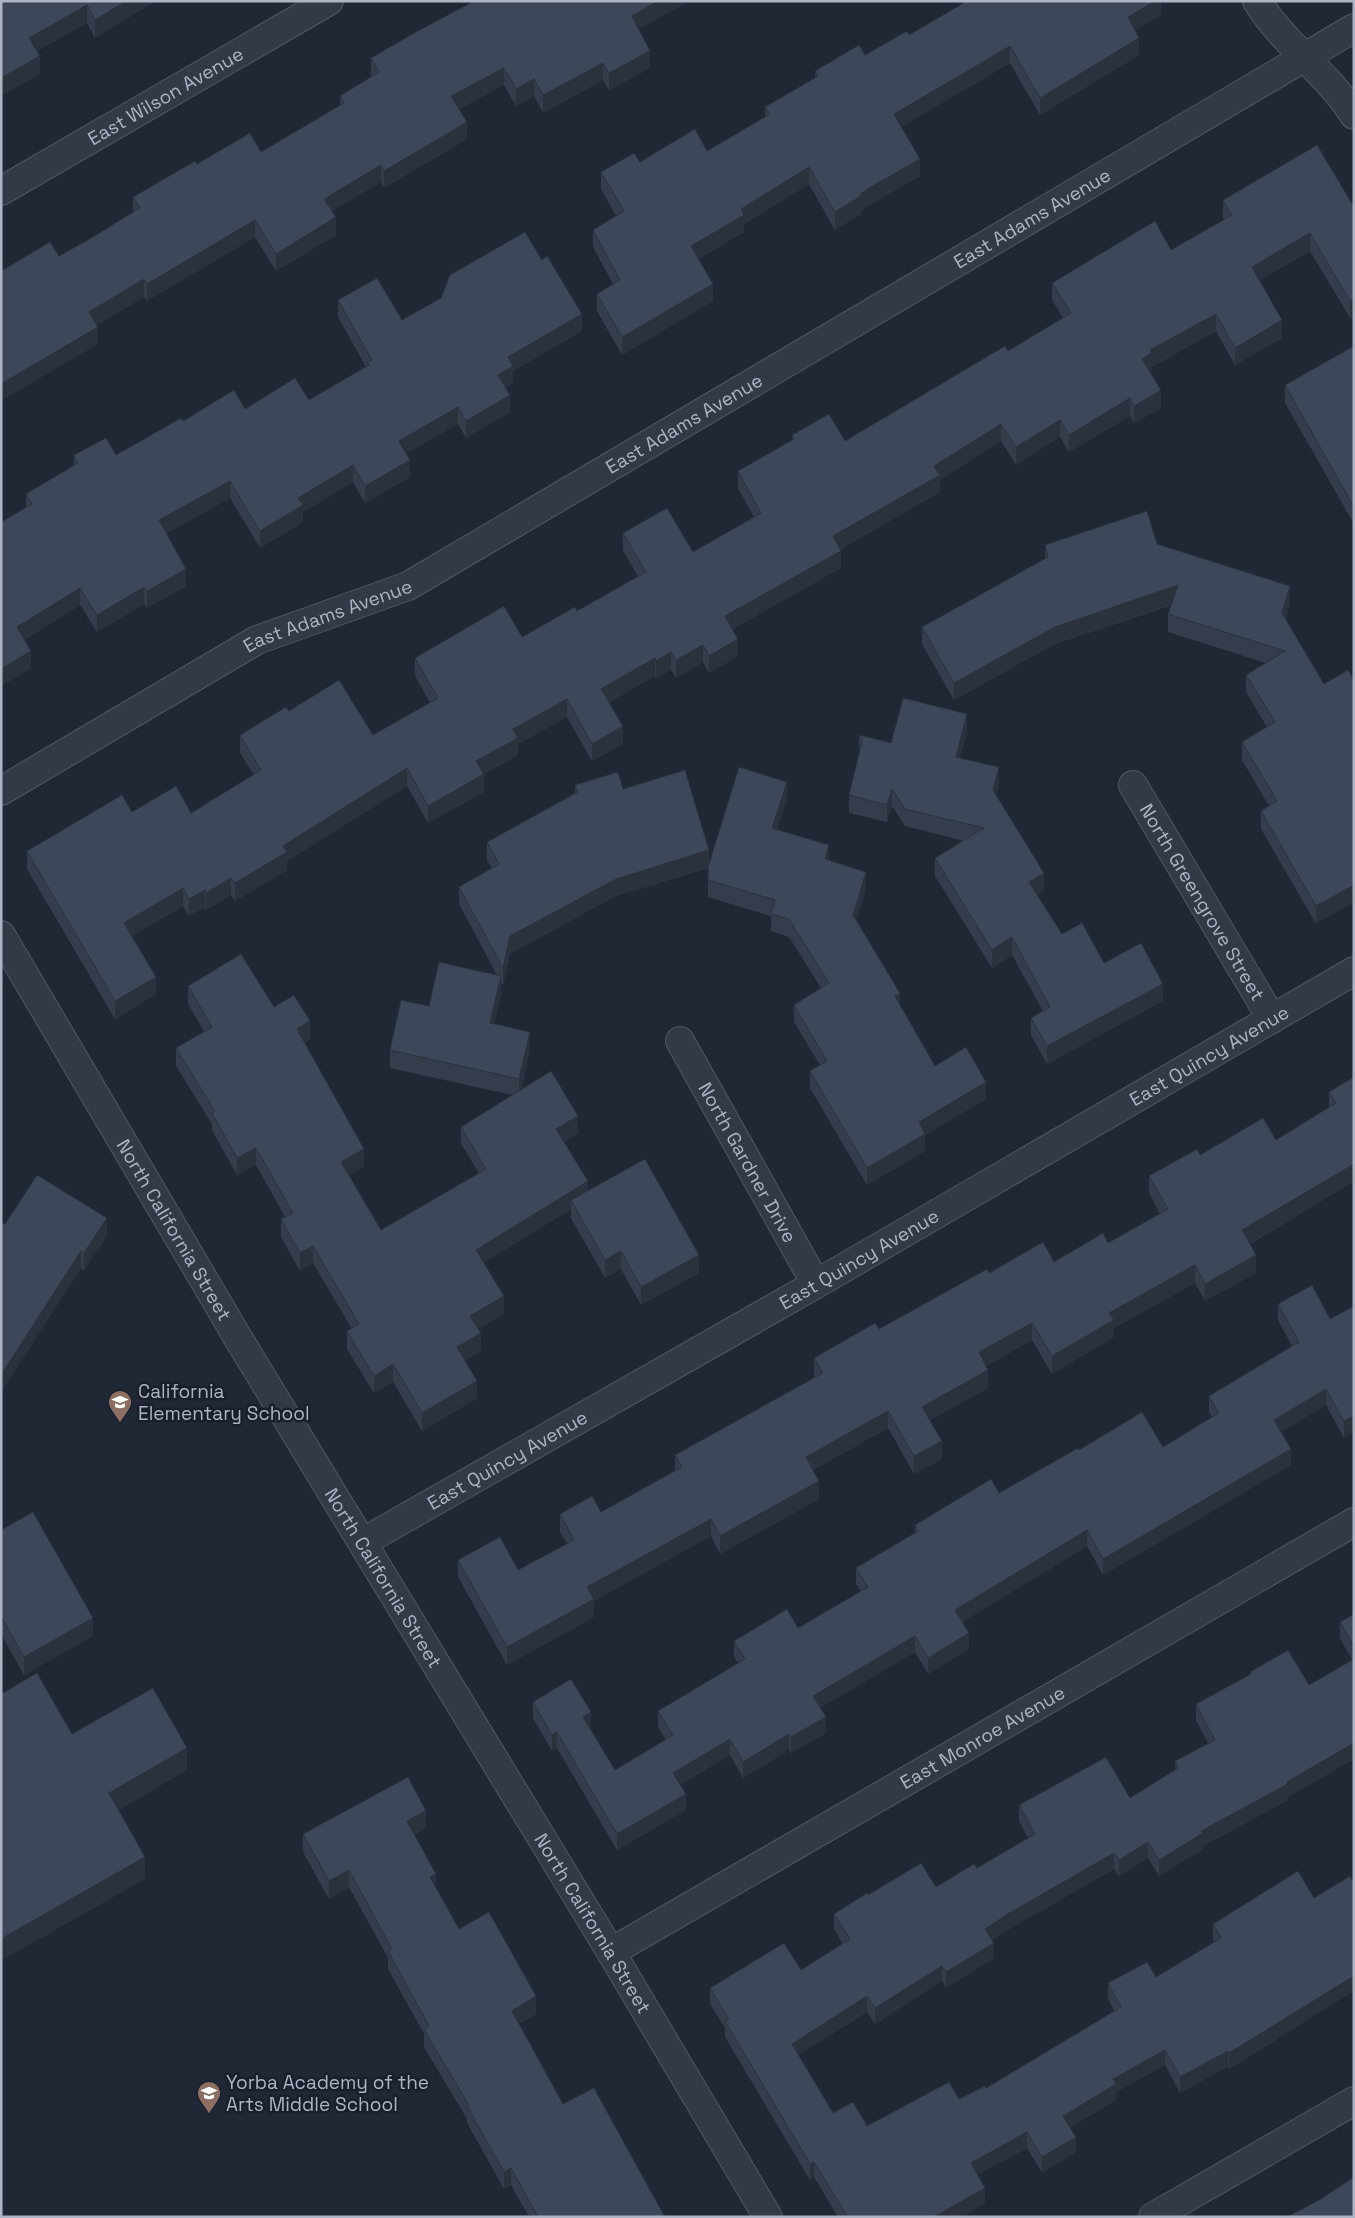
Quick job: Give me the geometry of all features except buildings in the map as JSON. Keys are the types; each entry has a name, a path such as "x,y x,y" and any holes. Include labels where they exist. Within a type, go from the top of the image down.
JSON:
{"street":[{"name":"East Wilson Avenue","path":"1,191 329,1"},
{"path":"1257,1 1268,19 1344,99 1354,115"},
{"name":"East Adams Avenue","path":"1,791 257,640 408,586 1354,28"},
{"name":"North Greengrove Street","path":"1133,785 1272,1019"},
{"name":"North California Street","path":"1,935 242,1343 611,1952 768,2217"},
{"name":"East Quincy Avenue","path":"363,1542 816,1284 1354,971"},
{"name":"North Gardner Drive","path":"680,1041 816,1284"},
{"name":"East Monroe Avenue","path":"611,1952 1354,1522"},
{"path":"1153,2217 1354,2100"}],"place":[{"name":"California Elementary School","path":"120,1423"},
{"name":"Yorba Academy of the Arts Middle School","path":"209,2114"}]}
